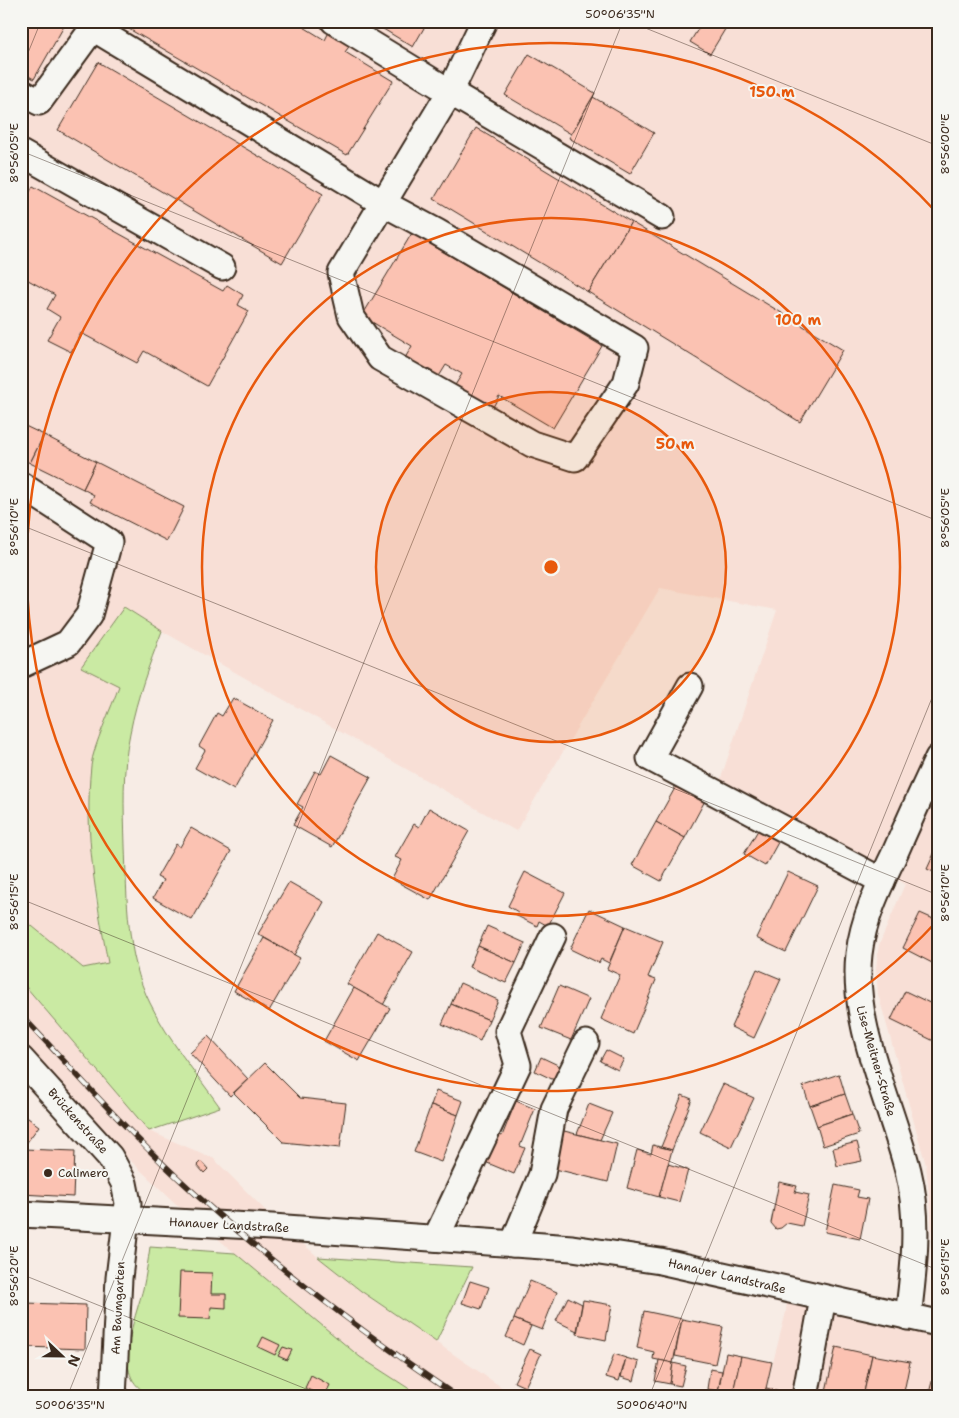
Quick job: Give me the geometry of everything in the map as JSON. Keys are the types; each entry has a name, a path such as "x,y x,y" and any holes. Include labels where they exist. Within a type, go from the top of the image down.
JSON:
{"street":[{"path":"334,21 662,217"},
{"path":"21,92 39,102 93,28 383,203 437,232 635,348 626,382 575,458 532,444 380,358 352,316 340,273 383,203 450,92 484,21"},
{"path":"21,152 222,267"},
{"path":"21,485 109,542 89,615 68,643 21,665"},
{"path":"690,686 650,758 882,881"},
{"name":"Lise-Meitner-Straße","path":"908,1317 915,1257 914,1214 908,1172 859,1006 859,954 863,931 882,881 938,758"},
{"path":"436,1238 518,1065 508,1031 553,936"},
{"path":"513,1244 542,1174 554,1109 586,1043"},
{"name":"Brückenstraße","path":"21,1059 117,1167 127,1196 127,1219"},
{"name":"Hanauer Landstraße","path":"21,1214 436,1238 572,1248 660,1261 938,1323"},
{"name":"Am Baumgarten","path":"113,1397 118,1278 127,1219"},
{"path":"805,1397 823,1298"}],"shaded area":[{"path":"21,21 938,21 938,1397 764,1397 786,1312 789,1275 933,1307 931,1210 926,1165 878,994 876,968 879,945 905,884 720,781 777,610 660,588 516,831 162,631 124,607 119,686 91,764 90,836 95,897 108,963 83,969 21,917"},
{"path":"21,981 149,1131 213,1158 267,1212 318,1257 361,1291 516,1397 422,1397 360,1357 175,1203 113,1144 21,1038"}],"green space":[{"path":"124,607 162,631 136,707 127,747 124,804 127,906 132,946 142,985 157,1017 220,1107 149,1131 21,981 21,917 83,968 108,963 92,865 89,791 92,758 119,686 81,667"},
{"path":"150,1247 235,1253 360,1357 422,1397 160,1397 143,1391 133,1381 129,1368 128,1352 134,1319 143,1289"},
{"path":"318,1257 472,1267 436,1342 361,1291"}],"building":[{"path":"21,21 67,21 34,79 21,72"},
{"path":"115,21 294,21 325,40 329,32 351,44 345,52 393,81 347,155"},
{"path":"370,21 428,21 413,47"},
{"path":"703,21 730,21 710,54 690,42"},
{"path":"529,54 595,93 571,134 505,95"},
{"path":"98,62 323,194 282,263 58,130"},
{"path":"593,97 654,133 630,174 569,138"},
{"path":"476,128 631,222 588,292 434,199"},
{"path":"33,186 223,291 227,285 243,295 238,305 249,311 207,386 144,351 137,363 81,333 71,352 47,340 60,317 47,309 55,295 21,276 21,230 27,219 21,216 21,208"},
{"path":"631,222 843,350 800,422 588,292"},
{"path":"412,233 602,346 553,428 499,396 492,409 454,387 462,374 446,365 438,378 405,358 412,346 362,316"},
{"path":"21,424 44,435 30,463 21,458"},
{"path":"44,435 96,462 83,489 30,463"},
{"path":"96,462 184,507 167,541 90,502 94,495 83,489"},
{"path":"233,698 273,720 234,790 195,768 205,750 199,746 217,713 222,716"},
{"path":"331,755 371,777 332,847 293,825 303,807 297,804 315,771 321,774"},
{"path":"680,779 708,795 685,838 656,822"},
{"path":"429,808 469,831 430,900 392,879 402,860 395,857 414,824 419,827"},
{"path":"656,822 685,838 661,881 632,865"},
{"path":"761,825 781,837 765,866 744,854"},
{"path":"191,828 231,851 192,920 153,898 163,880 157,877 176,844 180,847"},
{"path":"938,845 938,874 927,869"},
{"path":"525,872 565,893 548,926 539,921 537,926 517,916 518,912 508,906"},
{"path":"788,872 818,886 786,952 756,938"},
{"path":"289,882 324,902 294,955 258,934"},
{"path":"589,909 625,926 609,963 601,959 599,963 570,949"},
{"path":"920,913 938,921 938,966 903,948"},
{"path":"487,926 525,943 516,963 478,946"},
{"path":"625,926 663,942 648,977 656,980 633,1034 601,1019 620,975 607,969"},
{"path":"377,932 413,952 383,1005 347,984"},
{"path":"264,938 300,958 269,1011 234,991"},
{"path":"478,946 516,963 506,983 469,967"},
{"path":"757,969 781,979 754,1038 731,1027"},
{"path":"460,983 498,1000 489,1020 451,1004"},
{"path":"559,986 589,999 571,1040 541,1028"},
{"path":"354,988 390,1008 359,1061 324,1041"},
{"path":"905,991 938,1007 938,1043 891,1020"},
{"path":"451,1004 489,1020 480,1041 442,1024"},
{"path":"208,1036 248,1079 230,1096 190,1053"},
{"path":"606,1050 624,1059 618,1070 600,1061"},
{"path":"541,1057 560,1066 554,1080 535,1071"},
{"path":"265,1063 300,1098 346,1103 340,1148 283,1142 234,1093"},
{"path":"839,1074 845,1094 810,1106 803,1086"},
{"path":"723,1084 754,1098 731,1147 700,1132"},
{"path":"436,1091 463,1101 458,1115 431,1105"},
{"path":"845,1094 852,1114 817,1126 810,1106"},
{"path":"682,1095 692,1099 672,1150 661,1147"},
{"path":"516,1101 535,1109 520,1146 525,1148 514,1174 485,1162 496,1134 502,1136"},
{"path":"589,1104 612,1113 600,1140 577,1134"},
{"path":"431,1105 458,1115 441,1162 414,1152"},
{"path":"21,1113 39,1126 25,1145 21,1142"},
{"path":"852,1114 859,1134 823,1146 817,1126"},
{"path":"556,1129 617,1144 608,1182 547,1167"},
{"path":"21,1142 25,1145 23,1149 22,1194"},
{"path":"857,1142 862,1161 837,1166 833,1148"},
{"path":"653,1145 672,1150 659,1197 627,1188 637,1150 651,1154"},
{"name":"Calimero","path":"23,1149 75,1151 73,1197 22,1194"},
{"path":"201,1161 208,1169 204,1173 197,1165"},
{"path":"668,1164 688,1170 679,1202 659,1197"},
{"path":"779,1182 797,1186 795,1192 809,1195 802,1226 787,1223 781,1228 776,1229 771,1223"},
{"path":"835,1185 859,1190 857,1197 868,1199 860,1239 825,1232"},
{"path":"180,1272 212,1273 211,1294 226,1294 226,1308 211,1307 210,1319 178,1318"},
{"path":"470,1281 489,1287 481,1309 462,1303"},
{"path":"530,1281 557,1292 542,1330 514,1319"},
{"path":"21,1295 26,1295 24,1341 21,1341"},
{"path":"568,1297 582,1304 577,1331 556,1321"},
{"path":"583,1300 612,1305 606,1340 577,1334"},
{"path":"26,1303 86,1305 85,1349 24,1347"},
{"path":"644,1311 682,1319 673,1363 653,1359 654,1352 637,1348"},
{"path":"514,1319 531,1326 523,1345 506,1337"},
{"path":"682,1319 723,1327 715,1364 675,1356"},
{"path":"263,1337 280,1345 275,1355 258,1347"},
{"path":"283,1347 292,1350 287,1360 278,1356"},
{"path":"836,1347 872,1355 863,1397 826,1391"},
{"path":"530,1349 541,1354 525,1387 514,1382"},
{"path":"726,1353 741,1356 733,1394 718,1391"},
{"path":"614,1354 626,1358 619,1381 606,1377"},
{"path":"872,1355 910,1362 903,1397 863,1397"},
{"path":"741,1356 772,1362 764,1397 732,1397"},
{"path":"626,1358 639,1362 634,1381 621,1377"},
{"path":"659,1360 673,1363 670,1384 655,1381"},
{"path":"673,1363 686,1366 681,1386 670,1384"},
{"path":"710,1369 722,1371 718,1391 707,1389"},
{"path":"934,1374 938,1375 938,1397 928,1397"},
{"path":"311,1375 330,1385 324,1397 305,1388"},
{"path":"766,1388 791,1393 790,1397 764,1397"}],"railway":[{"path":"21,1015 138,1139 211,1208 349,1320 458,1397"}],"place":[{"name":"Calimero","path":"48,1173"}]}
